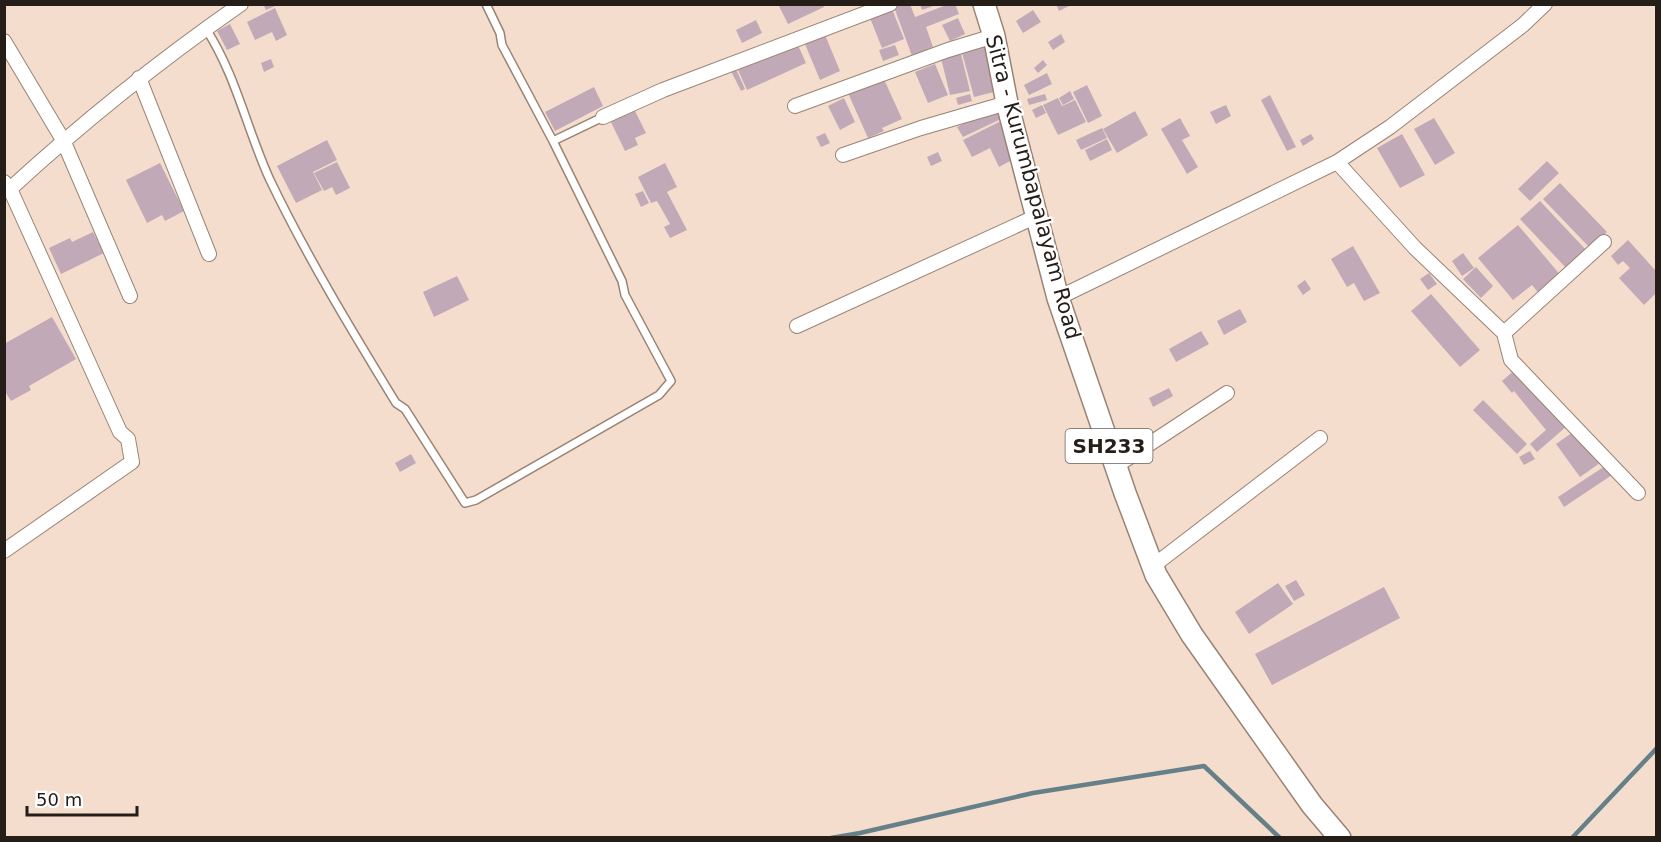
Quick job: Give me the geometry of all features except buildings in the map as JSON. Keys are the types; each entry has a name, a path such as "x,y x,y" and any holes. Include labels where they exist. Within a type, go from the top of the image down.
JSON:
{"main road":[{"name":"Sitra - Kurumbapalayam Road","path":"984,4 994,36 1007,103 1059,298 1116,466 1153,566 1192,635 1312,805 1340,837"}],"street":[{"path":"4,551 132,462 128,439 120,432 7,186 139,78 241,4"},
{"path":"603,117 663,90 890,4"},
{"path":"1059,298 1337,162 1390,127 1523,25 1545,4"},
{"path":"795,106 948,50 994,36"},
{"path":"4,41 63,140 130,296"},
{"path":"139,78 209,254"},
{"path":"843,155 921,128 1007,103"},
{"path":"1337,162 1415,248 1504,333 1511,360 1638,493"},
{"path":"797,326 1037,216"},
{"path":"1504,333 1604,242"},
{"path":"1116,466 1227,393"},
{"path":"1153,566 1320,438"}],"lane":[{"path":"206,28 219,50 270,179 339,309 396,404 405,409 465,502 476,500 659,395 671,381 625,295 622,281 553,141 502,45 500,33 486,4"},
{"path":"553,141 603,117"}],"waterway":[{"path":"1572,838 1656,749"},
{"path":"831,838 1033,793 1204,766 1280,838"}]}
